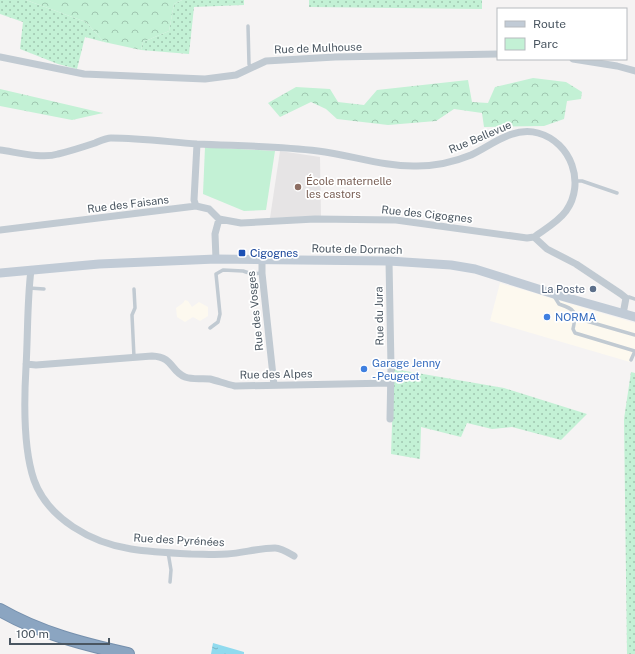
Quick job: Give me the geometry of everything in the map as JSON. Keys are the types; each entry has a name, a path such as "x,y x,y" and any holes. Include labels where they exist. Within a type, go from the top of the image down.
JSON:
{"highway":[{"path":"0,610 30,626 57,636 90,646 128,654"}],"main road":[{"name":"Route de Dornach","path":"0,273 99,264 216,259 389,261 450,265 475,269 554,294 635,317"}],"street":[{"name":"Rue de Mulhouse","path":"0,57 84,74 205,79 236,75 266,61 335,57 497,54"},
{"path":"579,60 617,66 635,71"},
{"name":"Rue Bellevue","path":"0,150 39,155 56,155 109,138 197,144 278,147 319,151 400,166 417,166 456,161 514,133 526,131 539,133 552,140 563,149 570,159 574,169 576,181 575,192 566,212 534,237"},
{"path":"196,206 194,200 197,144"},
{"name":"Rue des Cigognes","path":"196,206 209,209 220,219 241,223 315,219 396,220 527,238 534,237"},
{"name":"Rue des Faisans","path":"0,230 196,206"},
{"path":"216,259 215,234 220,219"},
{"path":"534,237 547,249 576,264 622,294 626,298 623,314"},
{"name":"Rue des Vosges","path":"262,259 262,273 274,385"},
{"name":"Rue du Jura","path":"389,261 391,383 390,419"},
{"name":"Rue des Pyrénées","path":"31,270 25,393 26,437 30,466 34,481 54,512 78,530 103,542 130,548 168,552 226,554 276,548 294,556"},
{"name":"Rue des Alpes","path":"26,364 36,365 161,356 168,360 181,375 186,378 211,379 235,386 391,383"}],"lane":[{"path":"248,26 249,64 251,68"},
{"path":"576,181 582,181 617,193"},
{"path":"210,328 218,322 220,314 216,274 223,270 243,271 252,274 262,273"},
{"path":"29,288 44,289"},
{"path":"134,289 135,308 132,315 134,357"},
{"path":"554,294 559,304 572,308 574,311 576,318 573,329 575,333 635,351 632,360"},
{"path":"626,298 629,297 635,299"},
{"path":"576,318 635,335"},
{"path":"168,552 171,570 170,582"}],"shaded area":[{"name":"École maternelle les castors","path":"280,151 320,157 321,216 270,218"},
{"path":"500,283 635,323 635,350 630,362 490,321"},
{"path":"185,300 188,301 192,307 199,302 208,307 208,316 200,321 193,317 185,322 177,317 176,308"}],"green space":[{"path":"0,0 26,0 86,22 104,42 85,37 77,69 58,64 20,49 23,22 0,14"},
{"path":"26,0 182,0 174,4 169,31 143,42 141,50 104,42 86,22"},
{"path":"182,0 244,0 244,5 194,7 189,54 141,50 143,42 169,31 174,4"},
{"path":"309,0 482,0 482,9 309,7"},
{"path":"533,78 566,82 582,92 581,99 567,101 564,119 544,126 484,127 482,113 454,109 436,121 388,125 337,119 326,109 311,102 280,117 268,103 296,87 330,89 338,102 364,105 377,90 468,80 472,102 488,103 495,87"},
{"path":"0,89 103,113 72,120 0,106"},
{"path":"205,147 275,151 266,210 244,211 203,194"},
{"path":"394,369 504,388 587,414 561,440 512,427 492,429 467,423 461,437 421,427 420,459 391,454"},
{"path":"631,372 635,373 635,654 627,654 624,419"}],"water":[{"path":"213,643 244,652 244,654 211,654"}],"place":[{"name":"École maternelle les castors","path":"298,187"},
{"name":"Cigognes","path":"242,253"},
{"name":"La Poste","path":"593,289"},
{"name":"NORMA","path":"547,317"},
{"name":"Garage Jenny - Peugeot","path":"364,369"}]}
